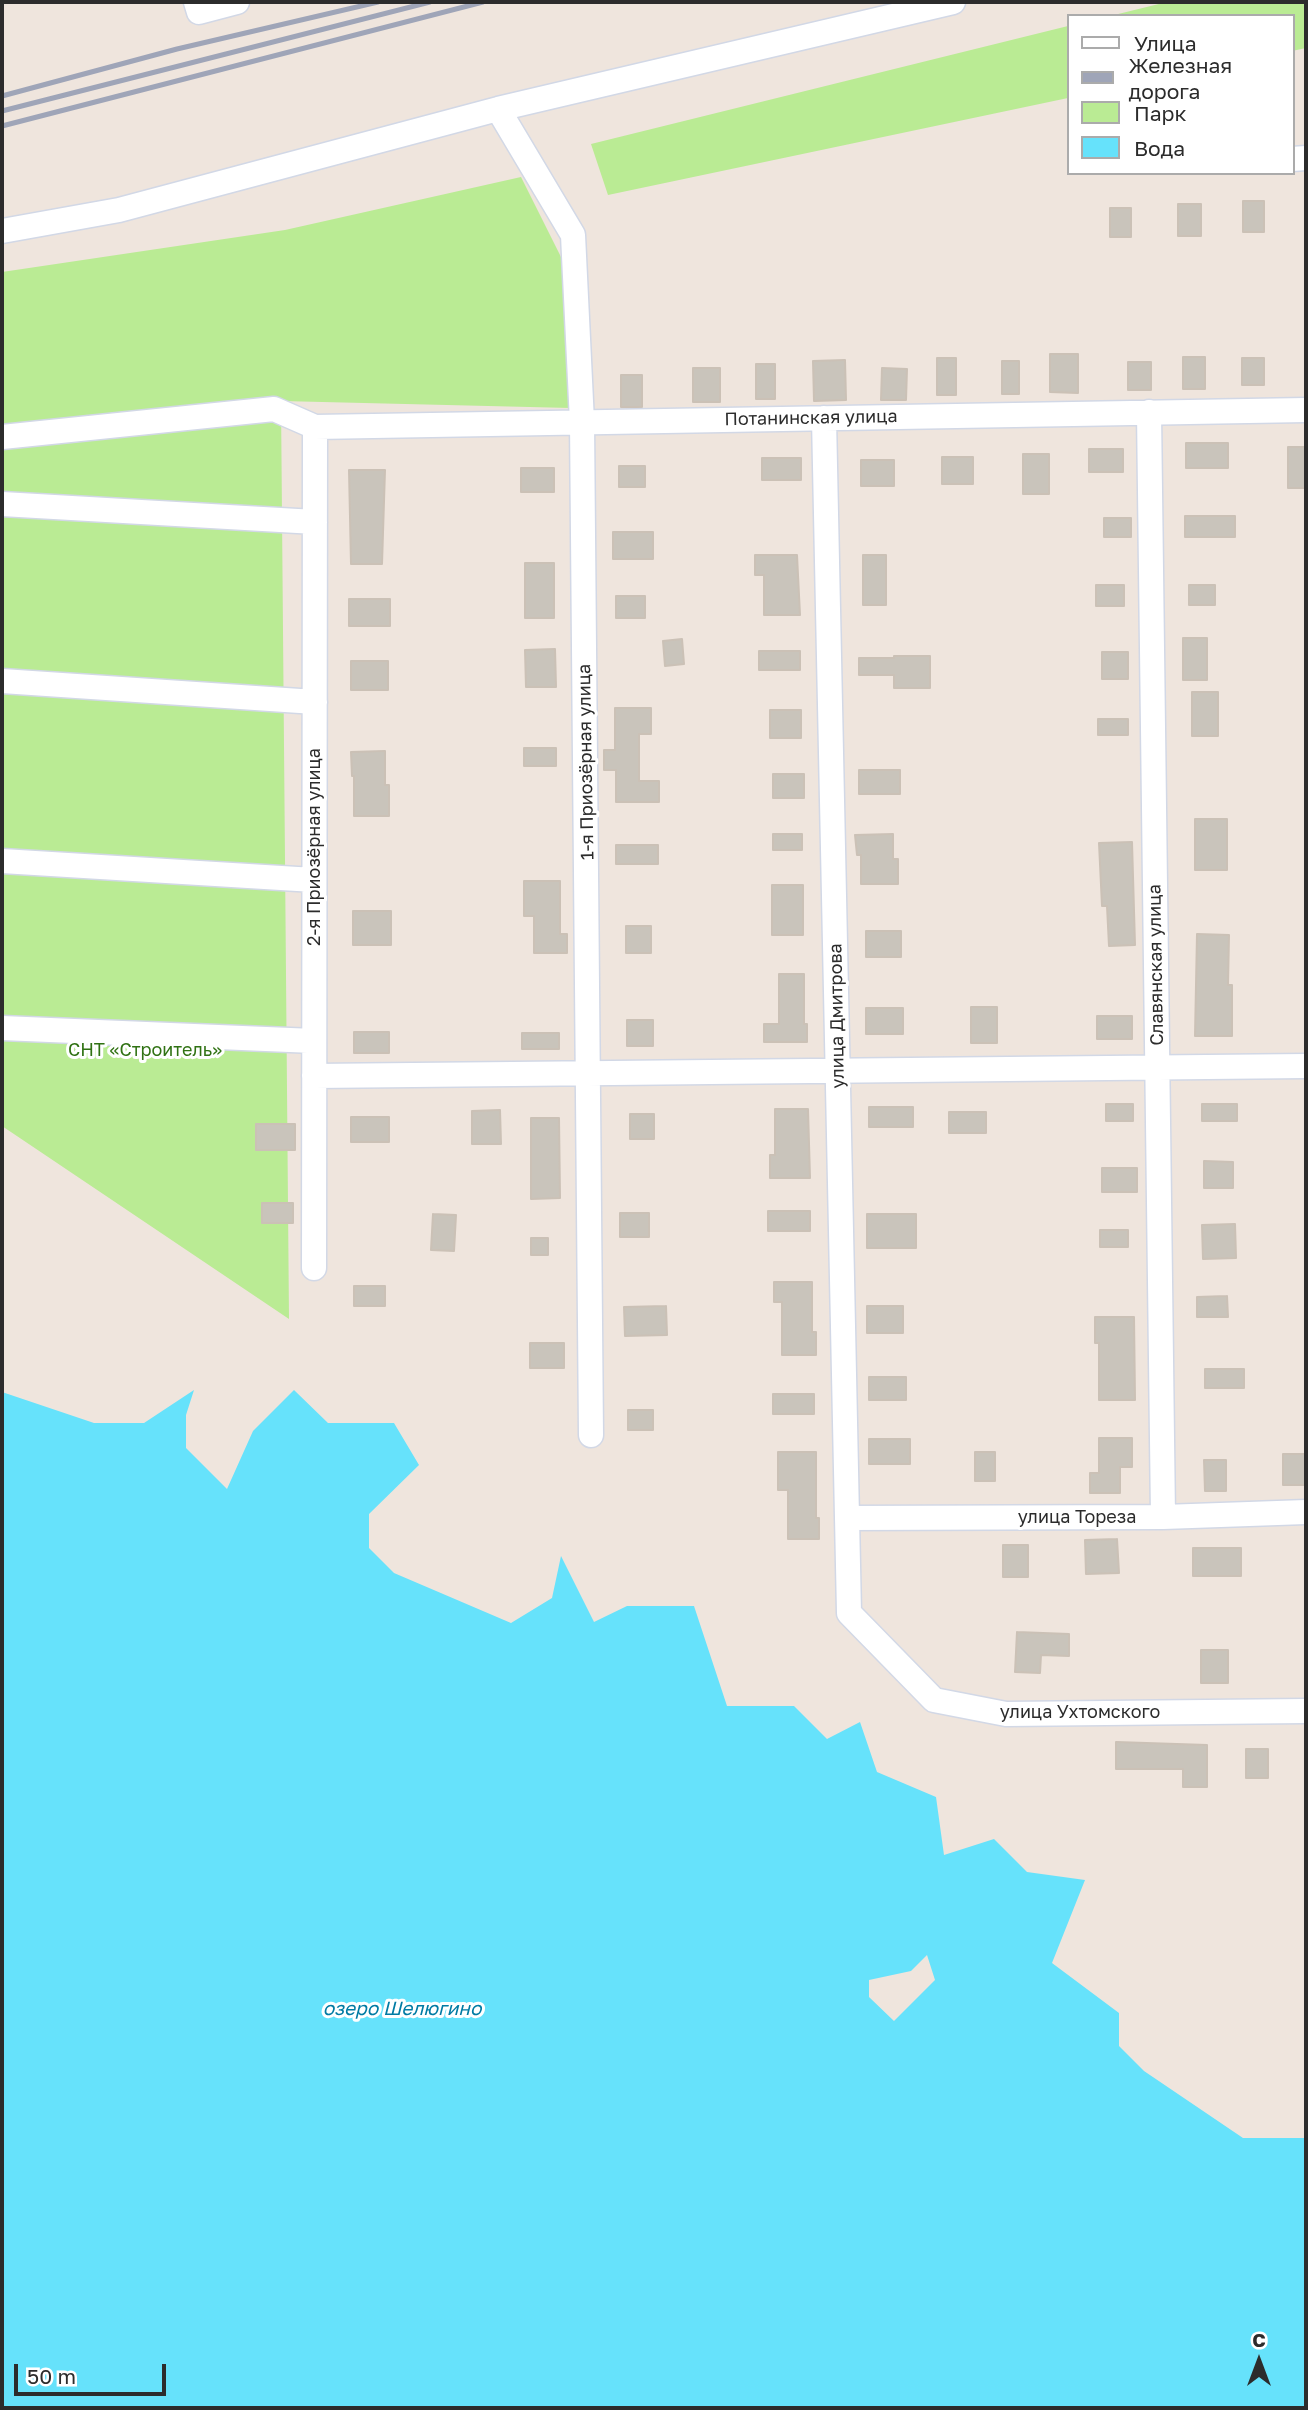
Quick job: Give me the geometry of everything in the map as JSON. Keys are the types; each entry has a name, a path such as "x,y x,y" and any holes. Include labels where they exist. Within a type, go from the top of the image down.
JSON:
{"street":[{"path":"196,2 199,12 237,2"},
{"path":"2,231 119,210 498,109 765,44 953,2"},
{"name":"1-я Приозёрная улица","path":"498,109 573,235 582,422 591,1435"},
{"path":"2,438 274,409 315,427"},
{"name":"Потанинская улица","path":"315,427 1306,410"},
{"name":"Славянская улица","path":"1149,412 1163,1517"},
{"name":"улица Дмитрова","path":"824,418 849,1614"},
{"name":"2-я Приозёрная улица","path":"314,1268 315,427"},
{"path":"2,504 315,522"},
{"path":"2,681 315,702"},
{"path":"2,861 314,880"},
{"path":"2,1028 314,1041"},
{"path":"314,1076 1306,1066"},
{"name":"улица Тореза","path":"847,1518 1163,1517 1306,1512"},
{"name":"улица Ухтомского","path":"849,1614 934,1700 1006,1714 1306,1710"}],"green space":[{"path":"1167,2 1306,2 1306,48 1294,51 1294,14 1118,14"},
{"path":"1066,26 1066,98 608,195 591,144"},
{"name":"СНТ «Строитель»","path":"521,177 567,269 571,408 281,401 289,1319 2,1126 2,272 285,230"}],"water":[{"name":"озеро Шелюгино","path":"194,1390 186,1415 186,1448 227,1489 253,1431 294,1390 328,1423 394,1423 419,1465 369,1514 369,1548 394,1573 511,1623 552,1598 561,1556 594,1622 627,1606 694,1606 727,1706 794,1706 827,1739 860,1722 877,1772 936,1797 944,1855 994,1839 1027,1872 1085,1880 1052,1963 1119,2013 1119,2046 1144,2071 1243,2138 1306,2138 1306,2408 2,2408 2,1392 94,1423 144,1423","holes":["927,1955 935,1980 894,2021 869,1997 869,1980 911,1971"]}],"building":[{"path":"1243,201 1264,201 1264,232 1243,232"},
{"path":"1178,204 1201,204 1201,236 1178,236"},
{"path":"1110,208 1131,208 1131,237 1110,237"},
{"path":"1050,354 1078,354 1078,393 1050,392"},
{"path":"1183,357 1205,357 1205,389 1183,389"},
{"path":"937,358 956,358 956,395 937,395"},
{"path":"1242,358 1264,358 1264,385 1242,385"},
{"path":"845,360 846,400 814,401 813,361"},
{"path":"1002,361 1019,361 1019,394 1002,394"},
{"path":"1128,362 1151,362 1151,390 1128,390"},
{"path":"756,364 775,364 775,399 756,399"},
{"path":"693,368 720,368 720,402 693,402"},
{"path":"882,368 907,369 906,400 881,400"},
{"path":"621,375 642,375 642,407 621,407"},
{"path":"1186,443 1228,443 1228,468 1186,468"},
{"path":"1288,447 1306,447 1306,488 1288,488"},
{"path":"1089,449 1123,449 1123,472 1089,472"},
{"path":"1023,454 1049,454 1049,494 1023,494"},
{"path":"942,457 973,457 973,484 942,484"},
{"path":"762,458 801,458 801,480 762,480"},
{"path":"861,460 894,460 894,486 861,486"},
{"path":"619,466 645,466 645,487 619,487"},
{"path":"521,468 554,468 554,492 521,492"},
{"path":"349,470 385,470 382,564 351,564"},
{"path":"1185,516 1235,516 1235,537 1185,537"},
{"path":"1104,518 1131,518 1131,537 1104,537"},
{"path":"613,532 653,532 653,559 613,559"},
{"path":"755,555 797,555 800,615 764,615 764,575 755,575"},
{"path":"863,555 886,555 886,605 863,605"},
{"path":"525,563 554,563 554,618 525,618"},
{"path":"1096,585 1124,585 1124,606 1096,606"},
{"path":"1189,585 1215,585 1215,605 1189,605"},
{"path":"616,596 645,596 645,618 616,618"},
{"path":"349,599 390,599 390,626 349,626"},
{"path":"1183,638 1207,638 1207,680 1183,680"},
{"path":"682,639 684,664 665,666 663,641"},
{"path":"555,649 556,687 526,687 525,650"},
{"path":"759,651 800,651 800,670 759,670"},
{"path":"1102,652 1128,652 1128,679 1102,679"},
{"path":"930,656 930,688 894,688 894,675 859,675 859,658"},
{"path":"351,661 388,661 388,690 351,690"},
{"path":"1192,692 1218,692 1218,736 1192,736"},
{"path":"615,708 651,708 651,734 639,734 639,781 659,781 659,802 616,802 616,770 604,770 604,750 615,750"},
{"path":"770,710 801,710 801,738 770,738"},
{"path":"1098,719 1128,719 1128,735 1098,735"},
{"path":"524,748 556,748 556,766 524,766"},
{"path":"385,751 389,816 354,816 351,752"},
{"path":"859,770 900,770 900,794 859,794"},
{"path":"773,774 804,774 804,798 773,798"},
{"path":"1195,819 1227,819 1227,870 1195,870"},
{"path":"773,834 802,834 802,850 773,850"},
{"path":"893,834 893,859 898,859 898,884 861,884 861,855 857,855 855,835"},
{"path":"1132,842 1135,945 1109,946 1107,906 1102,906 1099,843"},
{"path":"616,845 658,845 658,864 616,864"},
{"path":"524,881 560,881 560,934 567,934 567,953 534,953 534,916 524,916"},
{"path":"772,885 803,885 803,935 772,935"},
{"path":"353,911 391,911 391,945 353,945"},
{"path":"626,926 651,926 651,953 626,953"},
{"path":"866,931 901,931 901,957 866,957"},
{"path":"1197,934 1229,935 1228,985 1232,985 1232,1036 1195,1036"},
{"path":"779,974 804,974 804,1024 807,1024 807,1042 764,1042 764,1024 779,1024"},
{"path":"971,1007 997,1007 997,1043 971,1043"},
{"path":"866,1008 903,1008 903,1034 866,1034"},
{"path":"1097,1016 1132,1016 1132,1039 1097,1039"},
{"path":"627,1020 653,1020 653,1046 627,1046"},
{"path":"354,1032 389,1032 389,1053 354,1053"},
{"path":"522,1033 559,1033 559,1049 522,1049"},
{"path":"1106,1104 1133,1104 1133,1121 1106,1121"},
{"path":"1202,1104 1237,1104 1237,1121 1202,1121"},
{"path":"869,1107 913,1107 913,1127 869,1127"},
{"path":"775,1109 808,1109 810,1178 770,1178 770,1155 775,1155"},
{"path":"500,1110 501,1144 472,1144 472,1111"},
{"path":"949,1112 986,1112 986,1133 949,1133"},
{"path":"630,1114 654,1114 654,1139 630,1139"},
{"path":"351,1117 389,1117 389,1142 351,1142"},
{"path":"531,1118 559,1118 560,1198 531,1199"},
{"path":"256,1124 295,1124 295,1150 256,1150"},
{"path":"1204,1161 1233,1162 1233,1188 1204,1188"},
{"path":"1102,1168 1137,1168 1137,1192 1102,1192"},
{"path":"262,1203 293,1203 293,1223 262,1223"},
{"path":"768,1211 810,1211 810,1231 768,1231"},
{"path":"620,1213 649,1213 649,1237 620,1237"},
{"path":"433,1214 456,1215 454,1251 431,1250"},
{"path":"867,1214 916,1214 916,1248 867,1248"},
{"path":"1235,1224 1236,1258 1203,1259 1202,1225"},
{"path":"1100,1230 1128,1230 1128,1247 1100,1247"},
{"path":"531,1238 548,1238 548,1255 531,1255"},
{"path":"774,1282 812,1282 812,1332 816,1332 816,1355 782,1355 782,1302 774,1302"},
{"path":"354,1286 385,1286 385,1306 354,1306"},
{"path":"1227,1296 1228,1317 1197,1317 1197,1297"},
{"path":"666,1306 667,1335 625,1336 624,1307"},
{"path":"867,1306 903,1306 903,1333 867,1333"},
{"path":"1095,1317 1134,1317 1135,1400 1099,1400 1099,1343 1095,1343"},
{"path":"530,1343 564,1343 564,1368 530,1368"},
{"path":"1205,1369 1244,1369 1244,1388 1205,1388"},
{"path":"869,1377 906,1377 906,1400 869,1400"},
{"path":"773,1394 814,1394 814,1414 773,1414"},
{"path":"628,1410 653,1410 653,1430 628,1430"},
{"path":"1099,1438 1132,1438 1132,1467 1120,1467 1120,1493 1090,1493 1090,1473 1099,1473"},
{"path":"869,1439 910,1439 910,1464 869,1464"},
{"path":"778,1452 816,1452 816,1518 819,1518 819,1539 788,1539 788,1490 778,1490"},
{"path":"975,1452 995,1452 995,1481 975,1481"},
{"path":"1283,1454 1306,1454 1306,1485 1283,1485"},
{"path":"1204,1460 1226,1460 1226,1491 1205,1491"},
{"path":"1117,1539 1119,1573 1086,1574 1085,1540"},
{"path":"1003,1545 1028,1545 1028,1577 1003,1577"},
{"path":"1193,1548 1241,1548 1241,1576 1193,1576"},
{"path":"1017,1632 1069,1634 1069,1656 1041,1655 1040,1673 1015,1672"},
{"path":"1201,1650 1228,1650 1228,1683 1201,1683"},
{"path":"1116,1742 1207,1745 1207,1787 1183,1787 1183,1769 1116,1769"},
{"path":"1246,1749 1268,1749 1268,1778 1246,1778"}],"railway":[{"path":"2,96 177,49 378,2"},
{"path":"2,111 430,2"},
{"path":"2,126 483,2"}]}
